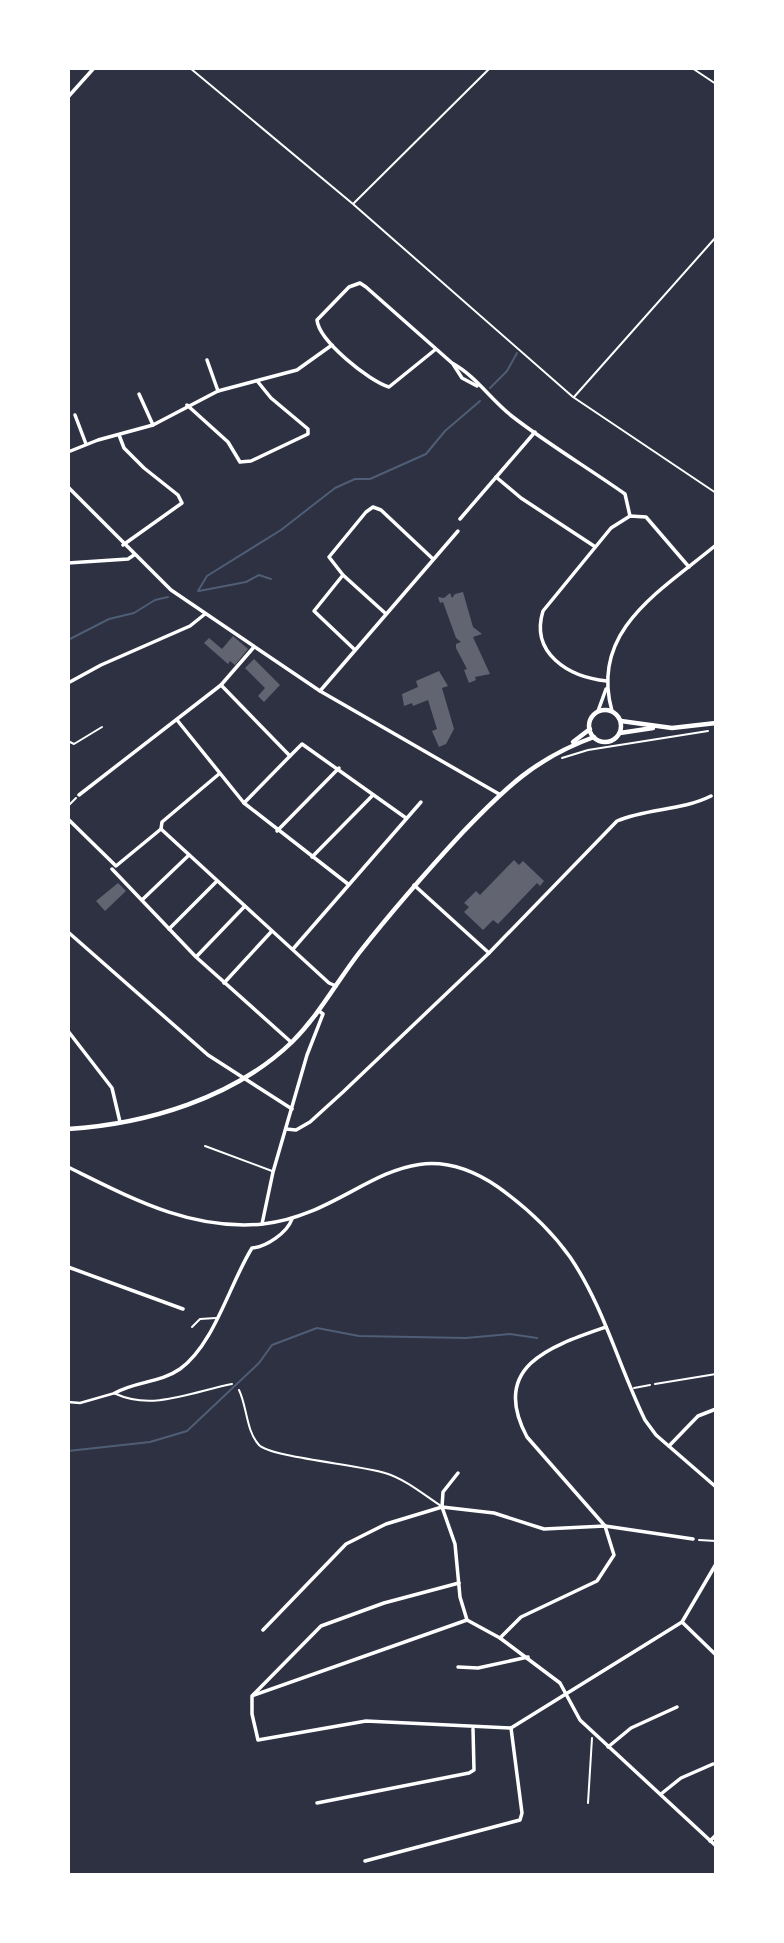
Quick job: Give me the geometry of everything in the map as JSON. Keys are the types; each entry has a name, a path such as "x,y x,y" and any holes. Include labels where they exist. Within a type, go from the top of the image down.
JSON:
{"street":[{"path":"68,97 94,68"},
{"path":"436,349 389,387 376,383 332,345 318,329 317,320 355,283 366,287 452,363 468,372 479,387"},
{"path":"68,452 86,444 153,425 218,391 297,370 332,345"},
{"path":"206,360 218,391"},
{"path":"452,363 462,378 479,387 535,432 625,494 630,516"},
{"path":"187,405 228,442 244,463 308,434 308,429 271,398 258,382"},
{"path":"139,394 153,425"},
{"path":"75,415 86,444"},
{"path":"460,519 535,432"},
{"path":"119,435 124,448 178,495 182,503 122,545"},
{"path":"496,477 521,498 595,547"},
{"path":"68,487 122,545 172,590 205,614 320,691 499,794"},
{"path":"385,613 344,575 329,557 373,507 381,510 433,558"},
{"path":"607,681 571,670 551,657 540,640 538,626 543,611 611,528 630,516 646,517 689,567"},
{"path":"320,691 458,531"},
{"path":"594,737 590,720 598,711 606,689 614,646 631,617 716,545"},
{"path":"68,564 128,559 134,555"},
{"path":"344,575 314,611 354,649"},
{"path":"68,683 102,664 200,621 205,614"},
{"path":"79,795 221,685 254,647"},
{"path":"221,685 290,756"},
{"path":"606,689 612,711 621,721 656,727"},
{"path":"598,711 612,711"},
{"path":"177,720 244,803 348,884"},
{"path":"619,733 621,721"},
{"path":"573,743 594,737 607,741 619,733 656,727 691,727 716,723"},
{"path":"68,1129 120,1122 188,1104 245,1077 291,1042 319,1011 414,885 499,794 543,759 573,743 590,729"},
{"path":"244,803 290,756 300,742 406,818"},
{"path":"277,831 339,768"},
{"path":"68,819 116,866 161,829 162,822 219,774"},
{"path":"312,857 373,794"},
{"path":"286,1129 296,1130 310,1122 489,953 617,821 637,813 694,805 710,796"},
{"path":"293,949 421,802"},
{"path":"161,829 271,932 329,983 336,986"},
{"path":"142,900 189,855"},
{"path":"112,869 197,957 291,1042"},
{"path":"169,929 217,881"},
{"path":"414,885 489,953"},
{"path":"197,957 244,907"},
{"path":"68,932 208,1055 292,1109"},
{"path":"224,983 271,932"},
{"path":"262,1224 273,1172 307,1055 323,1014 319,1011"},
{"path":"68,1031 113,1088 120,1122"},
{"path":"68,1167 173,1215 216,1224 262,1224 292,1219 326,1206 397,1169 417,1162 455,1164 485,1178 520,1203 548,1229 583,1277 645,1420 656,1435 716,1487"},
{"path":"68,1402 87,1401 131,1386 160,1380 180,1369 197,1351 252,1248 265,1247 289,1227 292,1219"},
{"path":"68,1267 183,1309"},
{"path":"500,1639 521,1617 597,1581 614,1555 605,1526 527,1437 520,1422 516,1398 522,1370 538,1356 556,1344 606,1327"},
{"path":"669,1446 698,1416 716,1409"},
{"path":"458,1473 443,1492 442,1507 455,1544 458,1583 467,1620 528,1657 560,1683 569,1695 580,1720 716,1846"},
{"path":"263,1630 346,1544 386,1524 442,1507 494,1513 544,1529 605,1526 693,1539"},
{"path":"458,1583 384,1603 321,1626 253,1696 252,1714 258,1740 366,1721 473,1729 511,1728 569,1695 682,1622 716,1564"},
{"path":"253,1696 467,1620"},
{"path":"682,1622 716,1655"},
{"path":"458,1667 478,1668 528,1657"},
{"path":"608,1747 631,1728 677,1707"},
{"path":"365,1861 518,1822 522,1814 511,1728"},
{"path":"317,1803 469,1773 474,1770 473,1729"},
{"path":"661,1794 681,1778 713,1764"},
{"path":"710,1841 716,1835"}],"lane":[{"path":"205,1146 273,1172"},
{"path":"192,1327 200,1319 216,1318"},
{"path":"115,1393 165,1399 232,1384"},
{"path":"631,1389 650,1385"},
{"path":"239,1390 259,1446 272,1453 349,1463 388,1474 442,1507"}],"path":[{"path":"190,68 353,204 573,397 716,493"},
{"path":"353,204 490,68"},
{"path":"692,68 716,84"},
{"path":"573,397 716,237"},
{"path":"68,741 74,744 102,727"},
{"path":"560,758 588,750 716,729"},
{"path":"68,806 79,795"},
{"path":"650,1385 716,1374"},
{"path":"693,1539 716,1541"},
{"path":"588,1803 593,1733"}],"building":[{"path":"463,592 473,627 482,634 473,637 490,674 475,677 476,680 469,683 464,670 467,669 456,648 456,644 461,642 456,638 443,602 440,603 438,597 444,598 450,593 452,598"},
{"path":"233,636 248,649 235,665 230,661 228,664 204,643 209,638 222,649"},
{"path":"254,659 280,685 264,702 258,696 265,688 245,668"},
{"path":"439,671 448,686 442,688 454,729 446,744 439,747 432,731 437,729 428,700 413,706 412,703 404,706 402,694 418,687 416,681"},
{"path":"514,860 519,865 523,861 544,881 540,886 537,883 498,924 493,920 483,930 464,912 469,907 464,903 476,891 480,895"},
{"path":"118,883 126,891 105,911 96,901"}],"waterway":[{"path":"490,388 507,371 517,353"},
{"path":"198,591 207,576 281,530 335,488 355,479 370,479 426,454 445,431 480,401"},
{"path":"199,591 246,582 259,575 271,579"},
{"path":"68,640 109,619 134,613 155,600 168,597"},
{"path":"68,1451 150,1442 187,1431 259,1363 272,1345 317,1328 359,1336 466,1338 510,1334 537,1338"}]}
